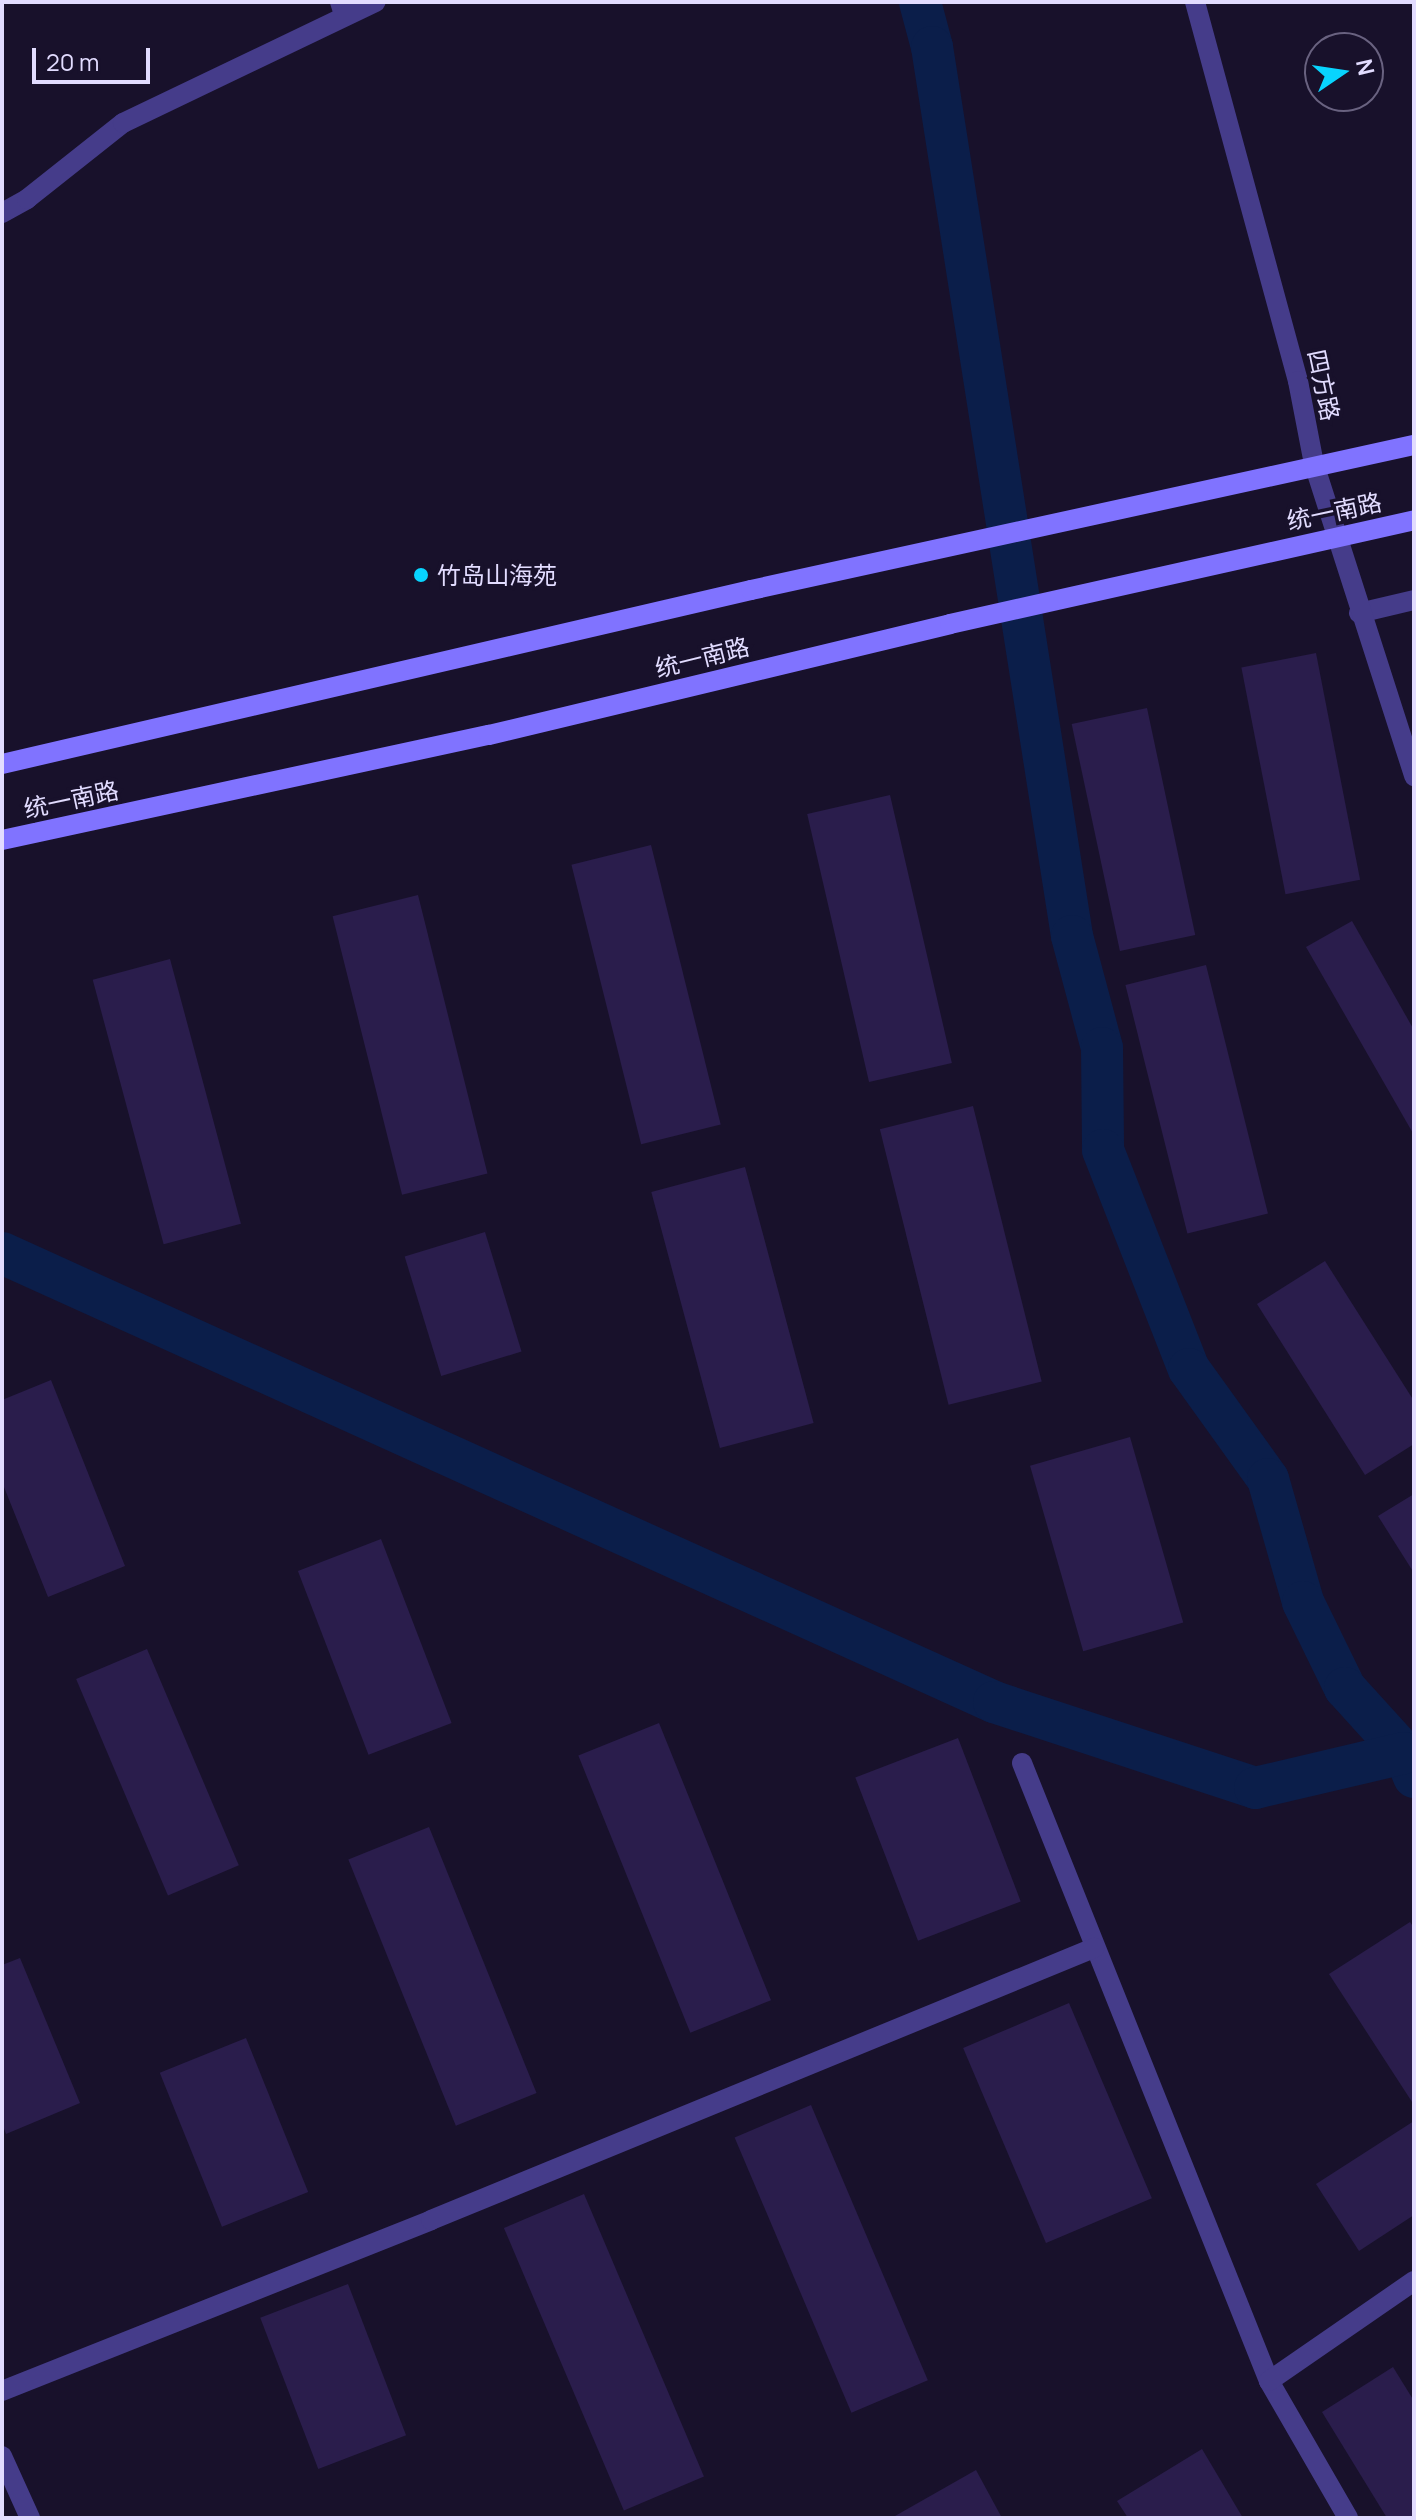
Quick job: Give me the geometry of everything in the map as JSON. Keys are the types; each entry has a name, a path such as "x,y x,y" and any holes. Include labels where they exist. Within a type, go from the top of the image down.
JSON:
{"main road":[{"name":"统一南路","path":"2,764 925,551 1314,464 1414,445"},
{"name":"统一南路","path":"2,840 489,735 950,624 1414,520"}],"street":[{"path":"2,213 27,199 123,123 342,8 375,2"},
{"name":"四方路","path":"1195,2 1298,381 1314,464 1359,613 1414,776"},
{"path":"1359,613 1414,600"},
{"path":"1022,1763 1269,2381 1348,2518"},
{"path":"2,2391 446,2214 1094,1948"},
{"path":"1269,2381 1414,2281"},
{"path":"2,2456 30,2518"}],"building":[{"path":"1316,653 1360,880 1285,894 1241,668"},
{"path":"1147,708 1195,935 1120,951 1072,724"},
{"path":"890,795 952,1063 869,1082 807,814"},
{"path":"651,845 721,1124 641,1144 571,865"},
{"path":"418,895 487,1173 402,1195 333,916"},
{"path":"1352,921 1414,1030 1414,1135 1306,947"},
{"path":"170,959 241,1224 164,1244 93,980"},
{"path":"1206,965 1268,1213 1187,1233 1125,985"},
{"path":"973,1106 1042,1382 949,1405 880,1129"},
{"path":"745,1167 814,1423 720,1448 651,1192"},
{"path":"485,1232 522,1352 441,1376 405,1257"},
{"path":"1325,1261 1414,1401 1414,1444 1365,1475 1257,1304"},
{"path":"51,1380 125,1566 48,1597 2,1482 2,1400"},
{"path":"1130,1437 1183,1623 1083,1651 1030,1466"},
{"path":"1414,1494 1414,1573 1378,1516"},
{"path":"381,1539 452,1723 369,1755 298,1571"},
{"path":"147,1649 239,1865 168,1895 76,1679"},
{"path":"659,1723 771,2000 690,2033 578,1756"},
{"path":"958,1738 1021,1901 918,1941 855,1777"},
{"path":"429,1827 537,2093 456,2126 348,1860"},
{"path":"1410,1922 1414,1928 1414,2105 1329,1974"},
{"path":"20,1958 80,2103 6,2134 2,2123 2,1965"},
{"path":"1069,2003 1152,2198 1046,2243 963,2048"},
{"path":"246,2038 308,2192 222,2227 160,2073"},
{"path":"811,2105 928,2380 851,2413 735,2137"},
{"path":"1414,2121 1414,2215 1359,2251 1316,2184"},
{"path":"584,2194 704,2477 624,2511 504,2228"},
{"path":"348,2284 406,2435 318,2469 260,2318"},
{"path":"1393,2367 1414,2401 1414,2518 1387,2518 1322,2412"},
{"path":"1202,2449 1243,2518 1128,2518 1117,2501"},
{"path":"976,2470 1002,2518 896,2518 895,2516"}],"waterway":[{"path":"920,2 932,47 1072,936 1102,1048 1103,1150 1189,1369 1268,1479 1303,1602 1345,1688 1404,1753 1414,1777"},
{"path":"2,1253 994,1702 1255,1788 1404,1753"}],"place":[{"name":"竹岛山海苑","path":"421,575"}]}
